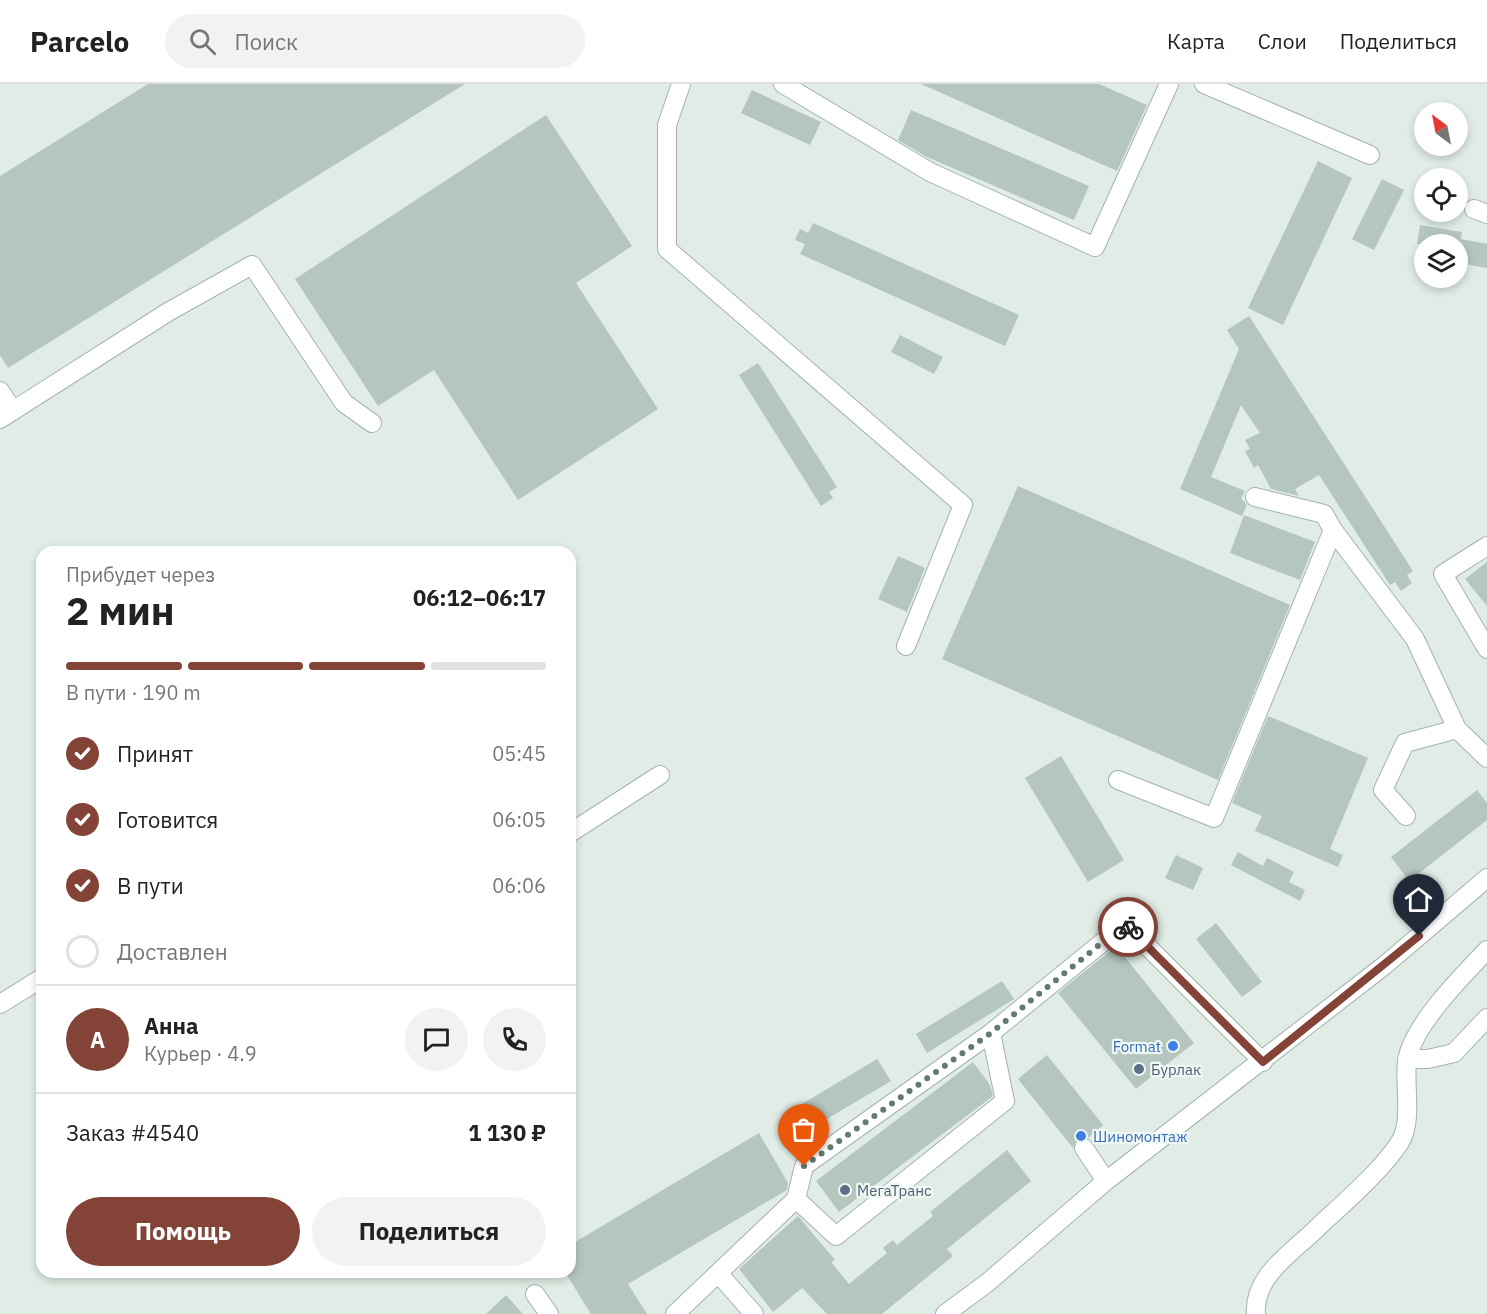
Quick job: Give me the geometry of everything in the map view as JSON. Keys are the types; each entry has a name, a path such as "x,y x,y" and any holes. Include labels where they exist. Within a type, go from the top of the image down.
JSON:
{"street":[{"path":"681,84 667,125 667,249 963,505 906,646"},
{"path":"783,84 930,172 1095,247 1169,84"},
{"path":"1204,84 1370,155"},
{"path":"0,391 6,415 168,312 252,265 344,403 372,423"},
{"path":"1256,497 1324,514 1333,530 1415,639 1457,729 1487,758"},
{"path":"1118,780 1214,818 1333,530"},
{"path":"1487,546 1443,573 1487,649"},
{"path":"1406,816 1383,790 1405,743 1457,729"},
{"path":"576,829 660,776"},
{"path":"945,1314 987,1283 1106,1181 1263,1062 1385,965 1487,878"},
{"path":"675,1314 796,1199 804,1166 991,1033 1125,924 1263,1062"},
{"path":"1256,1314 1255,1304 1274,1265 1306,1239 1363,1184 1401,1141 1407,1105 1407,1059 1424,1024 1456,982 1487,950"},
{"path":"0,1004 36,982"},
{"path":"1407,1059 1428,1059 1454,1053 1487,1018"},
{"path":"796,1199 836,1236 1005,1101 991,1033"},
{"path":"1084,1148 1106,1181"},
{"path":"718,1273 754,1314"},
{"path":"535,1294 549,1314"}],"building":[{"path":"148,84 465,84 8,368 0,355 0,176"},
{"path":"921,84 1099,84 1147,105 1117,171"},
{"path":"752,90 821,122 810,145 741,113"},
{"path":"911,110 1089,186 1074,220 927,157 898,140"},
{"path":"546,115 632,246 576,283 658,409 518,500 434,370 378,406 295,279"},
{"path":"1318,161 1352,178 1283,325 1248,308"},
{"path":"1382,179 1404,190 1374,250 1352,239"},
{"path":"813,223 1019,315 1005,346 800,254 805,244 795,240 800,229 808,233"},
{"path":"1420,225 1462,232 1462,234 1419,234"},
{"path":"1468,240 1487,244 1487,268 1468,265"},
{"path":"1249,316 1413,571 1407,575 1412,583 1401,591 1395,582 1390,585 1319,475 1295,489 1299,496 1271,489 1258,465 1254,468 1245,451 1250,449 1245,440 1260,433 1241,405 1211,477 1245,491 1241,498 1247,505 1242,516 1180,489 1239,349 1227,330"},
{"path":"900,335 943,357 934,374 891,352"},
{"path":"758,363 837,487 829,492 833,498 821,506 739,375"},
{"path":"1018,486 1290,605 1218,780 942,659"},
{"path":"1244,515 1315,542 1300,580 1230,553"},
{"path":"898,556 925,568 907,612 878,599"},
{"path":"1487,562 1487,606 1465,579"},
{"path":"1268,716 1368,758 1330,849 1343,855 1338,867 1255,831 1262,816 1232,803"},
{"path":"1061,756 1124,860 1088,882 1025,778"},
{"path":"1477,790 1487,803 1487,820 1409,881 1391,857"},
{"path":"1238,852 1263,866 1267,858 1294,872 1289,882 1305,890 1300,901 1231,865"},
{"path":"1176,855 1203,868 1193,890 1165,878"},
{"path":"1216,923 1262,982 1242,997 1196,939"},
{"path":"1116,946 1194,1043 1136,1089 1058,993"},
{"path":"1002,981 1014,999 927,1053 916,1034"},
{"path":"1047,1055 1103,1125 1088,1138 1077,1139 1073,1148 1018,1079"},
{"path":"877,1059 891,1081 815,1126 802,1104"},
{"path":"973,1062 990,1085 993,1096 839,1212 816,1181"},
{"path":"759,1133 788,1183 787,1190 628,1284 647,1314 591,1314 569,1278 576,1278 576,1241"},
{"path":"1007,1150 1031,1181 947,1249 953,1256 882,1314 827,1314 802,1288 773,1312 739,1269 798,1216 835,1260 831,1262 849,1284 887,1253 883,1248 893,1240 897,1245 933,1216 930,1212"},
{"path":"506,1295 523,1314 486,1314"}],"way so far":[{"path":"804,1166 991,1033 1125,924 1128,927"}],"place":[{"name":"Format","path":"1173,1046"},
{"name":"Бурлак","path":"1139,1069"},
{"name":"Шиномонтаж","path":"1081,1136"},
{"name":"МегаТранс","path":"845,1190"}],"route":[{"path":"1128,927 1263,1062 1419,936"}]}
